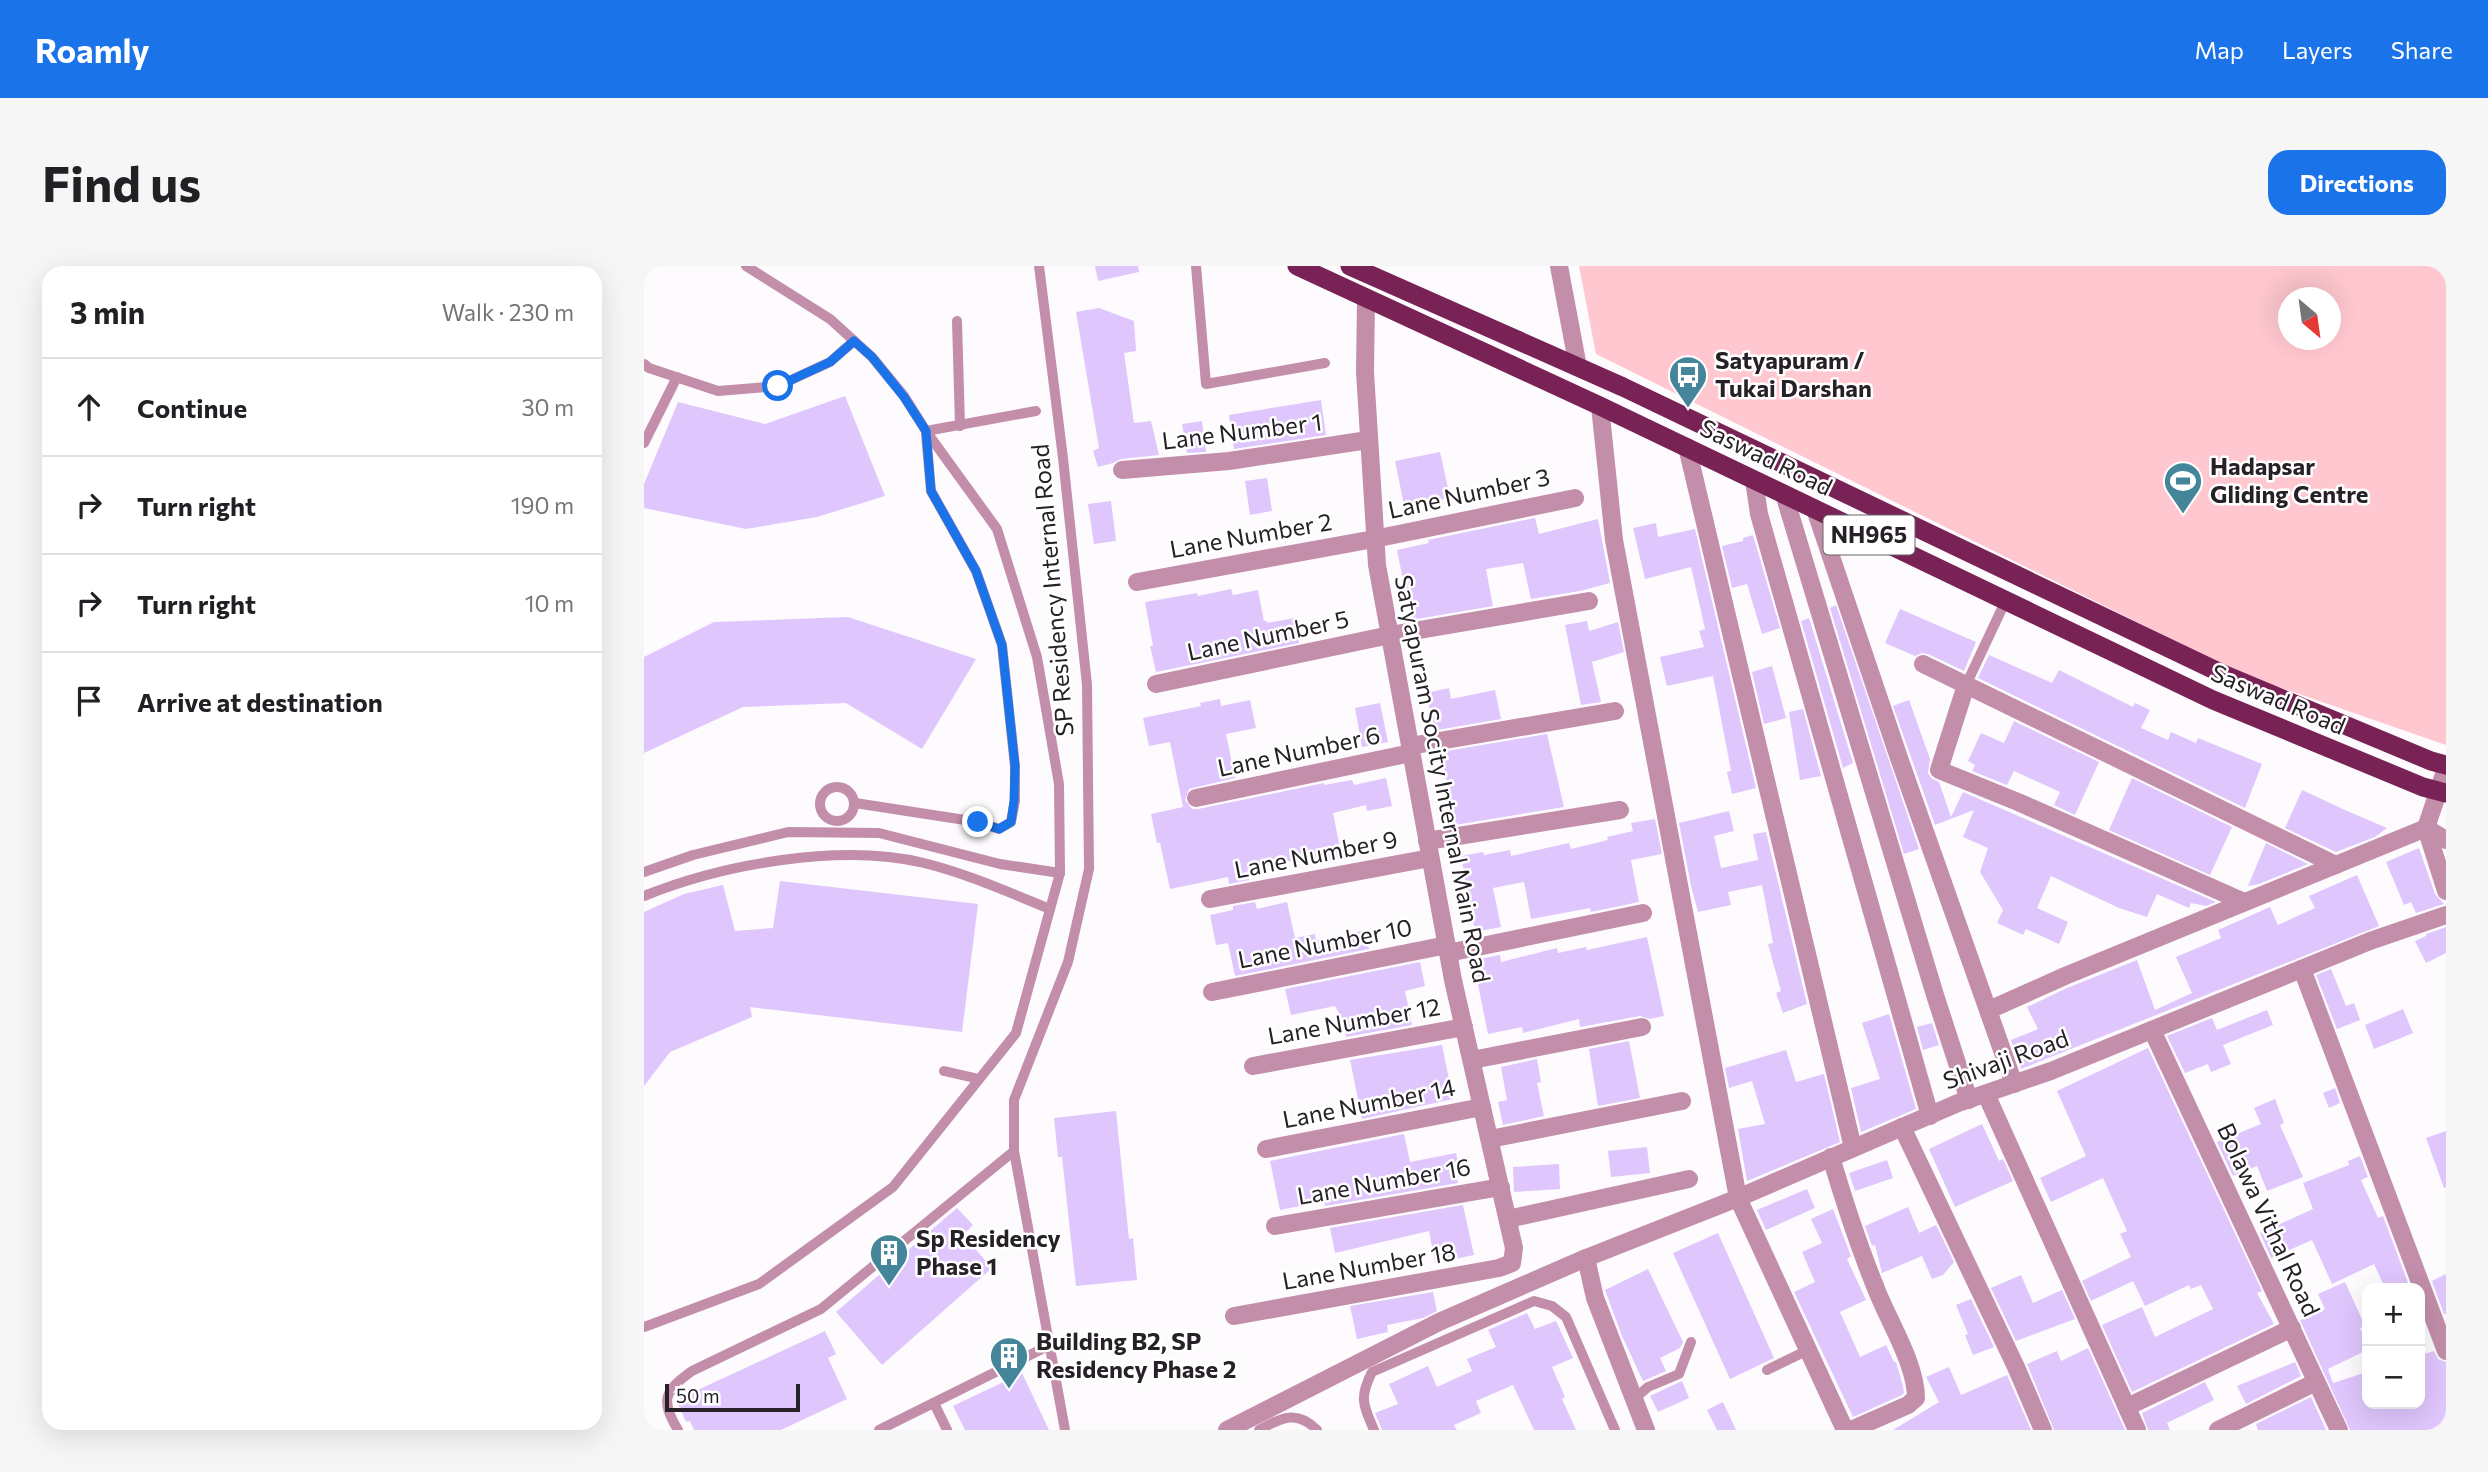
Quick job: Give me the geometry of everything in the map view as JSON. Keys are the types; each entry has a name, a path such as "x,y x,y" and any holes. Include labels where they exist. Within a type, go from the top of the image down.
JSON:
{"highway":[{"name":"Saswad Road","path":"1297,266 1687,447 2213,700 2411,782 2442,792"},
{"name":"Saswad Road","path":"1350,266 1578,367 2225,675 2446,766"}],"street":[{"path":"1559,266 1578,367"},
{"name":"Satyapuram Socity Internal Main Road","path":"1366,299 1365,372 1374,539 1447,949 1508,1219 1514,1248 1512,1263"},
{"path":"1600,406 1614,540 1738,1198 1845,1430"},
{"name":"Lane Number 1","path":"1122,470 1229,461 1368,440"},
{"path":"1687,447 1853,1148"},
{"path":"1754,480 1759,514 1930,1116"},
{"path":"1784,494 1935,995 1977,1097 2137,1430"},
{"name":"Lane Number 3","path":"1374,539 1575,498"},
{"path":"1815,509 2014,1084"},
{"name":"Lane Number 2","path":"1137,582 1374,539"},
{"name":"Lane Number 5","path":"1156,684 1390,635 1589,601"},
{"path":"1923,664 2336,865"},
{"path":"1966,685 1938,770 2018,802 2244,902"},
{"name":"Lane Number 6","path":"1196,798 1410,750 1615,711"},
{"path":"2446,766 2442,792 2426,828 2446,891"},
{"name":"Lane Number 9","path":"1210,899 1429,849 1620,810"},
{"path":"1989,1010 2065,976 2426,828"},
{"path":"2426,828 2446,840"},
{"name":"Lane Number 10","path":"1212,992 1643,913"},
{"name":"Shivaji Road","path":"1227,1430 1439,1322 1586,1258 1738,1198 1977,1097 2152,1030 2370,941 2446,915"},
{"path":"2302,969 2446,1351"},
{"name":"Lane Number 12","path":"1253,1066 1464,1027"},
{"path":"1472,1060 1642,1027"},
{"name":"Bolawa Vithal Road","path":"2152,1030 2339,1430"},
{"path":"1490,1139 1682,1101"},
{"name":"Lane Number 14","path":"1266,1149 1482,1107"},
{"path":"1902,1127 2016,1367 2043,1430"},
{"path":"1831,1157 1875,1287 1916,1390 1916,1398 1908,1405 1851,1430"},
{"path":"1508,1219 1689,1179"},
{"name":"Lane Number 16","path":"1275,1226 1500,1186"},
{"path":"1586,1258 1595,1298 1646,1430"},
{"name":"Lane Number 18","path":"1234,1316 1499,1268 1512,1263"},
{"path":"2127,1406 2292,1328"},
{"path":"2218,1430 2316,1382"}],"lane":[{"path":"644,1327 759,1284 893,1187 1016,1033 1060,873 1059,784 1037,657 997,529 904,397 872,357 830,319 746,266"},
{"name":"SP Residency Internal Road","path":"1039,266 1087,685 1089,869 1068,962 1014,1100 1014,1151 1065,1430"},
{"path":"1196,266 1206,384 1325,363"},
{"path":"957,321 960,426"},
{"path":"644,364 718,391 778,386 830,362 854,341"},
{"path":"644,443 677,377"},
{"path":"926,431 1036,411"},
{"path":"855,803 978,822 999,829 1011,822 1015,766 1002,645 976,571 931,491 926,431"},
{"path":"1966,685 2006,600"},
{"path":"835,832 841,821 852,813 855,803 851,793 842,787 831,788 823,794 820,806 830,820 841,821"},
{"path":"644,872 693,855 788,832 835,832 879,833 1000,863 1060,873"},
{"path":"644,896 713,873 814,857 851,856 922,863 973,877 1050,909"},
{"path":"944,1071 979,1079"},
{"path":"678,1430 666,1403 668,1392 675,1383 692,1371 821,1309 1014,1151"},
{"path":"1374,1430 1363,1405 1363,1391 1372,1372 1534,1301 1552,1306 1566,1317 1615,1430"},
{"path":"1633,1400 1648,1387 1679,1374 1690,1342"},
{"path":"879,1430 1050,1345"},
{"path":"1766,1370 1808,1350"},
{"path":"934,1403 947,1430"},
{"path":"1259,1430 1283,1417 1304,1419 1317,1430"}],"shaded area":[{"name":"Hadapsar Gliding Centre","path":"1579,266 2446,266 2446,745 2244,675 1596,354"}],"building":[{"path":"1095,266 1138,266 1139,272 1098,281"},
{"path":"1099,308 1134,321 1136,351 1124,353 1134,423 1151,421 1159,455 1121,459 1098,467 1093,451 1099,448 1076,312"},
{"path":"845,396 885,496 817,517 746,529 644,508 644,484 678,402 765,424"},
{"path":"1321,400 1326,435 1234,449 1229,415"},
{"path":"1202,421 1206,452 1187,453 1182,424"},
{"path":"1440,452 1450,497 1405,510 1395,461"},
{"path":"1267,478 1272,511 1250,515 1245,481"},
{"path":"1111,501 1116,541 1094,544 1088,504"},
{"path":"1535,518 1539,534 1598,519 1610,583 1531,599 1523,563 1486,569 1493,606 1411,620 1397,550 1429,543 1428,540"},
{"path":"1656,523 1658,537 1695,529 1756,788 1732,794 1727,772 1731,771 1713,676 1667,686 1660,657 1704,647 1699,631 1705,629 1691,567 1645,579 1633,528"},
{"path":"1753,535 1780,628 1762,634 1747,584 1732,588 1722,546 1743,541 1743,538"},
{"path":"1231,589 1233,595 1258,590 1264,621 1267,623 1294,618 1299,643 1156,672 1145,602"},
{"path":"1836,605 1919,849 1904,854 1830,608"},
{"path":"1900,609 1976,642 1964,671 1928,654 1915,656 1885,643"},
{"path":"848,617 976,659 922,749 846,703 743,707 644,753 644,657 714,622"},
{"path":"1809,618 1853,763 1843,768 1801,621"},
{"path":"1587,621 1589,631 1618,622 1624,652 1592,662 1601,702 1581,705 1565,625"},
{"path":"1989,655 2052,683 2059,670 2133,707 2135,703 2150,710 2141,728 2168,740 2171,732 2196,743 2198,738 2262,764 2245,808 1978,678"},
{"path":"1772,666 1786,718 1764,724 1752,672"},
{"path":"1449,688 1451,699 1495,690 1501,719 1437,730 1434,728 1426,693"},
{"path":"1220,699 1221,706 1250,700 1256,728 1226,734 1235,778 1189,789 1185,800 1192,809 1324,783 1352,780 1354,785 1386,778 1392,806 1367,811 1366,805 1333,813 1342,858 1321,862 1320,856 1291,861 1247,870 1249,880 1229,884 1228,877 1170,889 1151,814 1183,807 1170,742 1149,746 1143,718 1201,706 1200,703"},
{"path":"1909,700 1930,759 1928,773 1939,782 1951,817 1963,792 2216,902 2206,906 2191,903 2189,908 2157,894 2147,917 2119,908 2051,876 2037,908 2068,922 2059,944 2026,929 2023,935 1997,923 2003,910 1980,872 1988,848 1963,837 1974,810 1935,825 1893,706"},
{"path":"1380,703 1388,742 1362,747 1355,708"},
{"path":"1803,709 1821,776 1800,780 1789,712"},
{"path":"2014,721 2099,762 2075,815 2054,805 2060,792 2014,771 2007,785 1972,771 1975,765 1968,761 1981,733 2004,743"},
{"path":"1547,734 1564,807 1455,825 1441,752"},
{"path":"2132,778 2232,827 2210,875 2109,830"},
{"path":"2302,790 2387,828 2375,837 2336,852 2285,828"},
{"path":"1729,811 1734,831 1714,836 1721,868 1758,860 1753,834 1766,832 1807,1004 1783,1013 1776,993 1781,991 1768,944 1773,943 1762,885 1728,892 1731,905 1698,912 1691,886 1679,823"},
{"path":"1655,819 1662,854 1631,860 1639,902 1591,912 1590,908 1531,919 1524,882 1493,888 1501,927 1475,932 1461,856 1510,850 1511,856 1569,843 1571,849 1633,831 1631,823"},
{"path":"2266,843 2308,864 2248,886"},
{"path":"2419,848 2435,894 2444,904 2416,913 2411,902 2404,905 2386,862"},
{"path":"2357,875 2379,926 2021,1069 2011,1040 2038,1029 2027,1007 2137,960 2155,1010 2192,993 2176,957 2221,938 2218,930 2270,907 2278,925 2315,908 2309,896"},
{"path":"780,881 978,904 962,1032 750,1007 752,1017 670,1052 644,1086 644,912 684,894 723,885 735,931 773,928"},
{"path":"1255,902 1257,909 1287,902 1295,938 1315,934 1316,940 1366,930 1369,949 1235,976 1228,943 1216,945 1210,915 1233,910 1233,906"},
{"path":"2446,927 2446,953 2426,963 2415,941"},
{"path":"1647,937 1664,1016 1650,1019 1640,1016 1580,1027 1579,1019 1523,1033 1522,1027 1488,1034 1473,960 1500,955 1501,962 1557,948 1558,953 1586,947 1587,950"},
{"path":"1420,962 1425,986 1405,991 1412,1025 1346,1037 1335,1006 1291,1015 1285,989"},
{"path":"2331,969 2346,1006 2354,1003 2360,1020 2337,1029 2316,975"},
{"path":"2403,1009 2413,1033 2374,1049 2365,1025"},
{"path":"2267,1010 2273,1025 2223,1045 2231,1064 2211,1072 2208,1064 2185,1073 2167,1036 2212,1018 2217,1030"},
{"path":"1889,1014 1916,1109 1861,1132 1851,1088 1880,1079 1862,1023"},
{"path":"1932,1023 1939,1045 1923,1050 1917,1027"},
{"path":"1629,1041 1640,1098 1598,1106 1589,1049"},
{"path":"1442,1045 1453,1099 1362,1119 1350,1060"},
{"path":"2148,1048 2262,1291 2257,1293 2274,1324 2132,1392 2102,1325 2142,1307 2155,1337 2213,1309 2201,1285 2191,1289 2189,1285 2145,1306 2133,1281 2091,1301 2082,1281 2131,1257 2120,1234 2127,1231 2103,1178 2051,1202 2040,1178 2086,1156 2057,1091"},
{"path":"1786,1050 1796,1082 1824,1074 1840,1142 1747,1181 1738,1129 1765,1124 1752,1081 1729,1088 1725,1068"},
{"path":"1537,1059 1541,1082 1537,1083 1544,1116 1503,1125 1498,1102 1507,1100 1501,1067"},
{"path":"2335,1088 2340,1103 2329,1108 2323,1093"},
{"path":"2275,1099 2284,1123 2280,1125 2303,1177 2267,1191 2257,1166 2233,1176 2217,1142 2261,1124 2254,1108"},
{"path":"1116,1111 1129,1239 1133,1238 1137,1280 1076,1286 1062,1157 1058,1157 1054,1118"},
{"path":"1982,1124 1999,1161 2003,1159 2013,1181 1955,1207 1929,1149"},
{"path":"2446,1131 2446,1188 2444,1188 2426,1138"},
{"path":"1404,1134 1410,1162 1456,1153 1461,1176 1457,1177 1458,1183 1325,1206 1324,1201 1280,1210 1270,1161"},
{"path":"1647,1147 1650,1173 1611,1177 1608,1151"},
{"path":"2360,1156 2368,1177 2361,1180 2378,1218 2383,1216 2408,1283 2383,1283 2374,1264 2332,1284 2312,1240 2271,1258 2260,1233 2313,1209 2303,1183 2349,1165 2348,1161"},
{"path":"1887,1160 1893,1178 1855,1191 1849,1173"},
{"path":"1559,1164 1560,1189 1514,1192 1513,1167"},
{"path":"1807,1189 1815,1208 1766,1230 1757,1210"},
{"path":"1463,1205 1474,1255 1435,1263 1429,1231 1335,1253 1330,1228"},
{"path":"1908,1207 1919,1233 1936,1225 1954,1262 1943,1275 1932,1279 1922,1256 1882,1273 1875,1245 1872,1246 1865,1226"},
{"name":"Sp Residency Phase 1","path":"957,1208 973,1225 963,1235 992,1268 882,1365 836,1312"},
{"path":"1833,1209 1851,1256 1847,1259 1866,1300 1840,1312 1860,1357 1886,1345 1896,1362 1904,1393 1853,1417 1794,1292 1815,1282 1802,1252 1822,1243 1811,1219"},
{"path":"1718,1233 1774,1358 1730,1379 1673,1253"},
{"path":"1648,1269 1683,1342 1680,1348 1660,1358 1666,1371 1643,1381 1605,1290"},
{"path":"2446,1274 2446,1314 2444,1314 2432,1281"},
{"path":"2021,1275 2033,1303 2062,1290 2075,1319 2016,1341 1991,1288"},
{"path":"2345,1282 2362,1319 2362,1352 2328,1369 2333,1383 2362,1374 2362,1409 2425,1409 2425,1354 2434,1351 2438,1359 2446,1362 2446,1430 2350,1430 2300,1320 2325,1309 2318,1294"},
{"path":"1433,1292 1437,1311 1423,1318 1387,1325 1388,1332 1357,1339 1350,1306"},
{"path":"1971,1299 1994,1347 1973,1355 1956,1305"},
{"path":"1527,1313 1535,1329 1556,1321 1573,1358 1552,1367 1576,1430 1534,1430 1513,1385 1476,1401 1481,1413 1454,1425 1457,1430 1382,1430 1375,1413 1398,1404 1389,1384 1428,1366 1437,1387 1472,1371 1467,1359 1496,1347 1488,1330"},
{"path":"825,1331 836,1354 828,1358 847,1399 781,1430 694,1430 690,1421 686,1422 676,1400"},
{"path":"2088,1348 2125,1430 2054,1430 2027,1364 2057,1351 2061,1361"},
{"path":"2295,1362 2301,1376 2246,1404 2237,1386"},
{"path":"1949,1367 1961,1395 2007,1375 2031,1430 1893,1430 1939,1402 1926,1377"},
{"name":"Building B2, SP Residency Phase 2","path":"1022,1373 1049,1430 965,1430 953,1406"},
{"path":"1682,1381 1689,1398 1658,1412 1650,1396"},
{"path":"2205,1382 2214,1400 2167,1423 2170,1430 2148,1430 2142,1413"},
{"path":"2311,1397 2326,1430 2258,1430 2256,1424"},
{"path":"1723,1402 1736,1430 1717,1430 1707,1410"}],"place":[{"name":"Satyapuram / Tukai Darshan","path":"1688,409"},
{"name":"Hadapsar Gliding Centre","path":"2183,515"},
{"name":"Sp Residency Phase 1","path":"889,1287"},
{"name":"Building B2, SP Residency Phase 2","path":"1009,1390"}],"route":[{"path":"778,386 830,362 854,341 872,357 904,397 926,431 931,491 976,571 1002,645 1015,766 1014,801 1011,822 999,829 978,822"}]}
